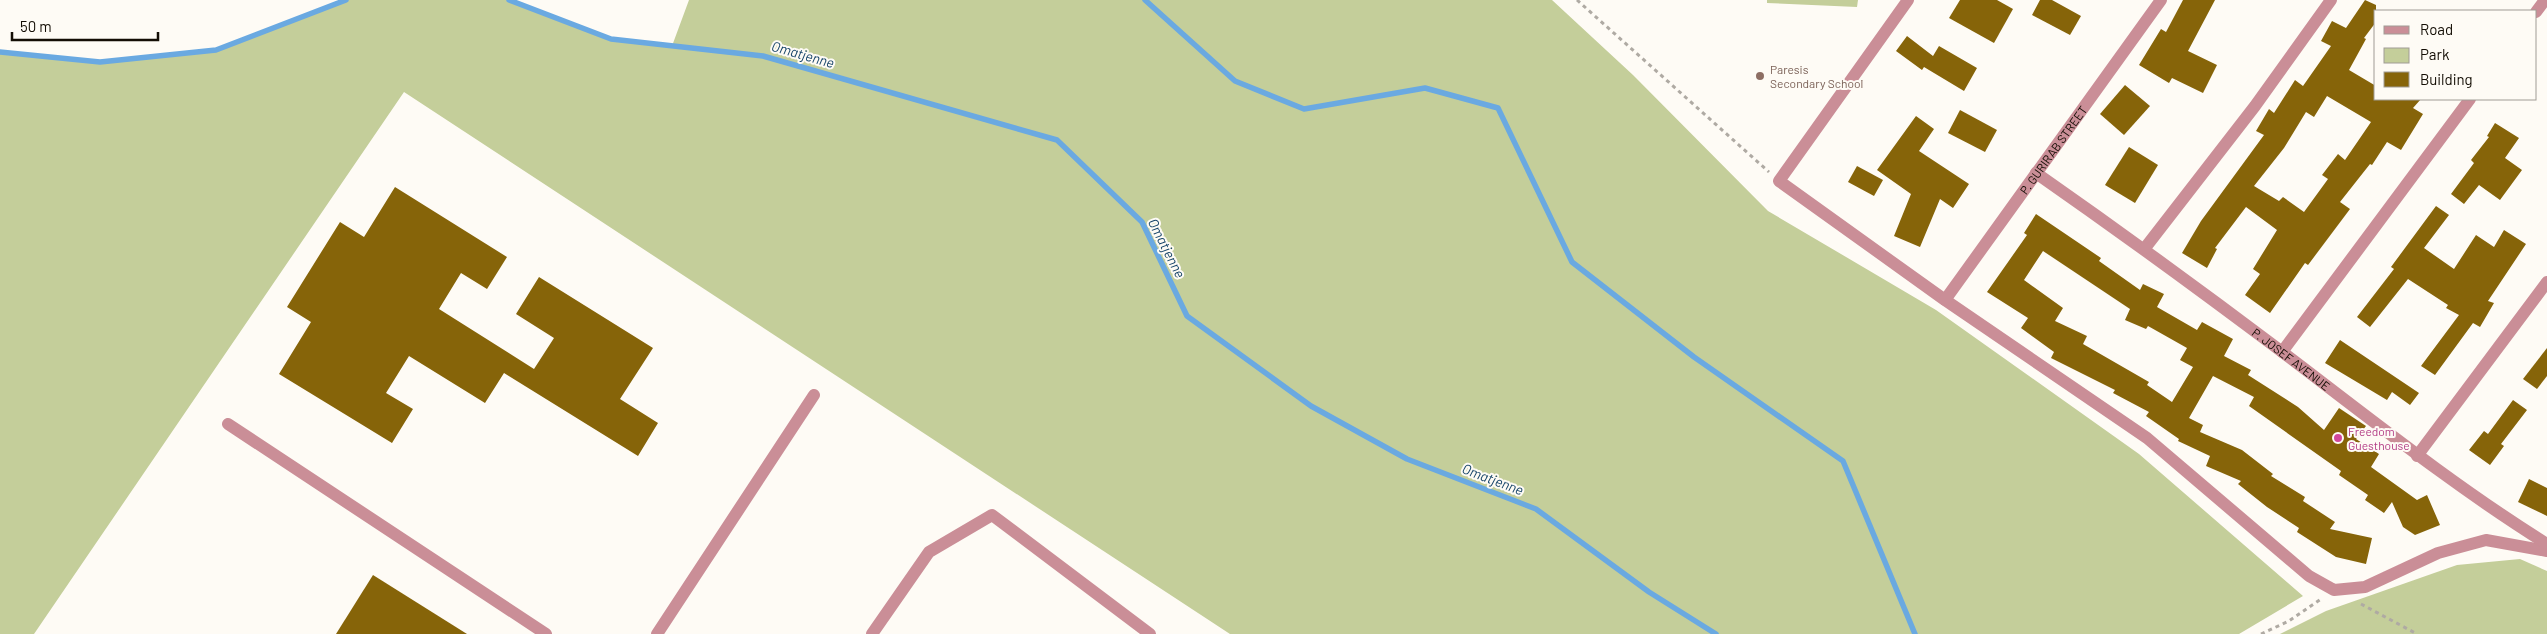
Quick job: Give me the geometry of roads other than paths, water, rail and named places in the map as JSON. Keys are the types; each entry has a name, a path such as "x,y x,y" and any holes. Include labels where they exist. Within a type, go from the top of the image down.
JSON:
{"street":[{"path":"1908,0 1778,181 1945,300 2147,438 2309,576 2334,590 2365,587 2438,553 2486,540 2547,551"},
{"name":"P. GURIRAB STREET","path":"1945,300 2161,0"},
{"path":"2145,248 2255,106 2331,0"},
{"path":"2537,11 2545,0"},
{"path":"2282,352 2469,100"},
{"name":"P. JOSEF AVENUE","path":"2036,173 2145,248 2417,456 2490,509 2547,544"},
{"path":"2417,456 2547,282"},
{"path":"656,634 814,395"},
{"path":"228,424 546,634"},
{"path":"872,634 929,552 992,515 1150,634"}],"waterway":[{"name":"Omatjenne","path":"0,52 100,62 216,50 346,0"},
{"name":"Omatjenne","path":"509,0 611,39 763,56 1057,140 1142,222 1187,316 1311,406 1407,459 1536,509 1649,592 1716,634"},
{"path":"1145,0 1235,81 1304,109 1425,88 1498,108 1572,262 1694,357 1843,461 1915,634"}],"place":[{"name":"Paresis Secondary School","path":"1760,76"},
{"name":"Freedom Guesthouse","path":"2338,438"}]}
